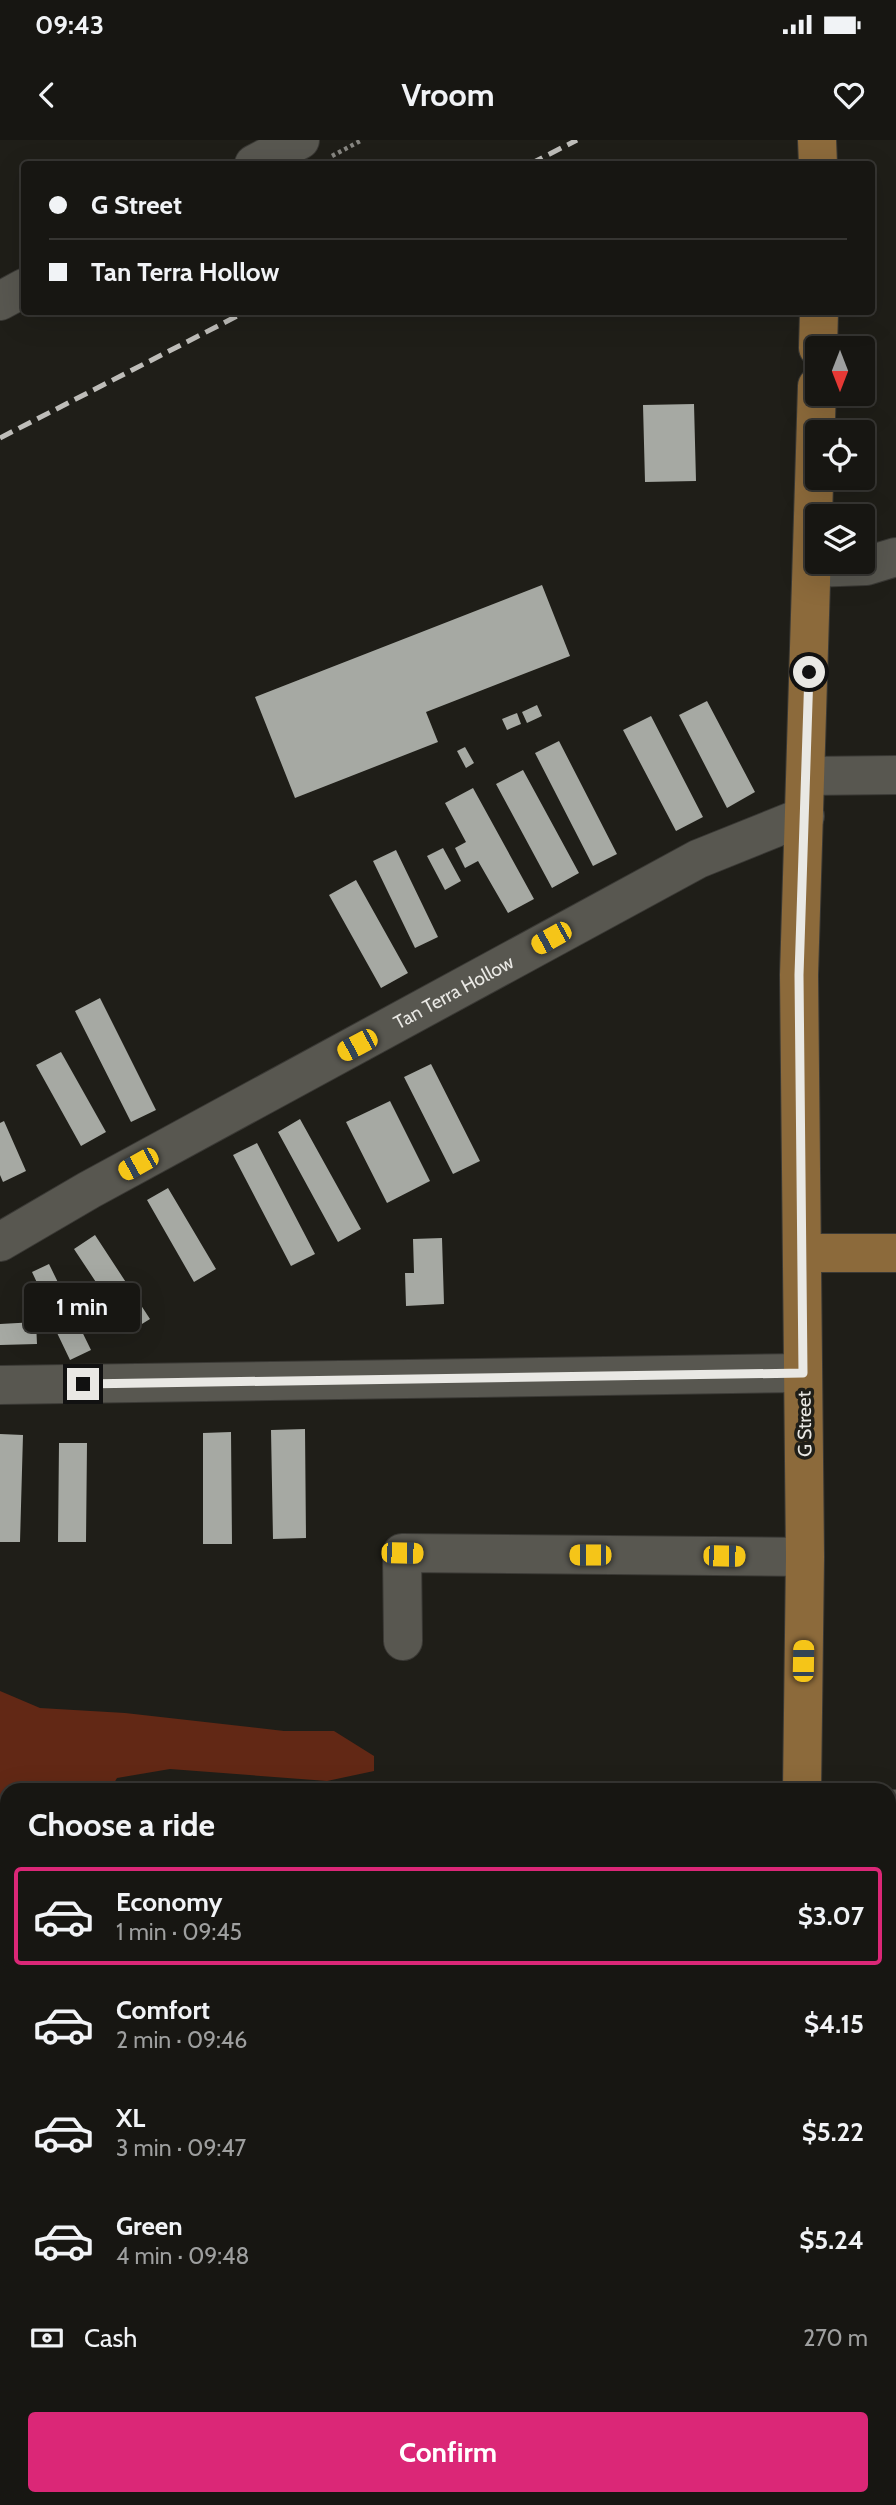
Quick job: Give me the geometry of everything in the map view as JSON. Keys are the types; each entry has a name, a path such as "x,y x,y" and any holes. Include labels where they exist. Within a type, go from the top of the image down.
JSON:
{"main road":[{"path":"817,140 818,161"},
{"path":"818,336 819,315"},
{"name":"G Street","path":"814,504 816,406"},
{"name":"G Street","path":"802,1783 805,1557 799,975 812,574"},
{"path":"802,1253 896,1253"}],"street":[{"path":"266,161 314,149"},
{"path":"0,301 21,290"},
{"path":"875,563 896,556"},
{"path":"806,776 896,775"},
{"name":"Tan Terra Hollow","path":"0,1242 89,1190 698,859 805,816"},
{"path":"0,1385 803,1373"},
{"path":"403,1641 402,1553 805,1557"}],"path":[{"path":"314,149 362,140"}],"shaded area":[{"path":"0,1691 40,1708 125,1713 284,1731 334,1731 374,1756 374,1771 327,1781 170,1769 117,1778 114,1783 0,1783"}],"building":[{"path":"694,404 696,481 645,482 643,405"},
{"path":"542,585 570,656 426,712 438,742 295,798 255,697"},
{"path":"707,701 755,792 727,808 679,715"},
{"path":"537,705 542,716 527,723 522,712"},
{"path":"517,713 521,724 507,730 502,719"},
{"path":"651,716 703,817 676,831 623,730"},
{"path":"559,741 617,854 593,866 535,753"},
{"path":"465,747 474,763 466,768 457,751"},
{"path":"523,770 579,873 552,888 496,784"},
{"path":"473,788 534,899 508,913 478,861 465,868 455,848 466,842 445,803"},
{"path":"443,848 461,881 445,890 427,856"},
{"path":"396,850 438,937 415,948 373,861"},
{"path":"356,880 408,973 381,988 329,895"},
{"path":"100,998 156,1110 131,1122 75,1011"},
{"path":"61,1052 106,1132 81,1146 36,1065"},
{"path":"431,1064 480,1161 453,1174 404,1077"},
{"path":"390,1101 430,1181 387,1203 346,1122"},
{"path":"300,1119 361,1229 338,1242 278,1132"},
{"path":"4,1121 26,1171 3,1182 0,1175 0,1123"},
{"path":"257,1143 315,1254 291,1266 233,1155"},
{"path":"168,1188 216,1269 194,1282 147,1200"},
{"path":"95,1235 150,1319 129,1332 74,1249"},
{"path":"442,1238 444,1304 406,1306 405,1273 414,1273 413,1239"},
{"path":"49,1264 91,1350 70,1360 36,1289 39,1287 32,1272"},
{"path":"36,1322 37,1344 0,1345 0,1324"},
{"path":"305,1429 306,1538 273,1539 271,1430"},
{"path":"231,1432 232,1544 203,1544 203,1433"},
{"path":"0,1434 23,1435 20,1542 0,1542"},
{"path":"59,1443 87,1443 86,1542 58,1542"}],"railway":[{"path":"536,161 577,140"},
{"path":"0,438 239,315"}],"route":[{"path":"83,1384 803,1373 799,975 809,672"}]}
